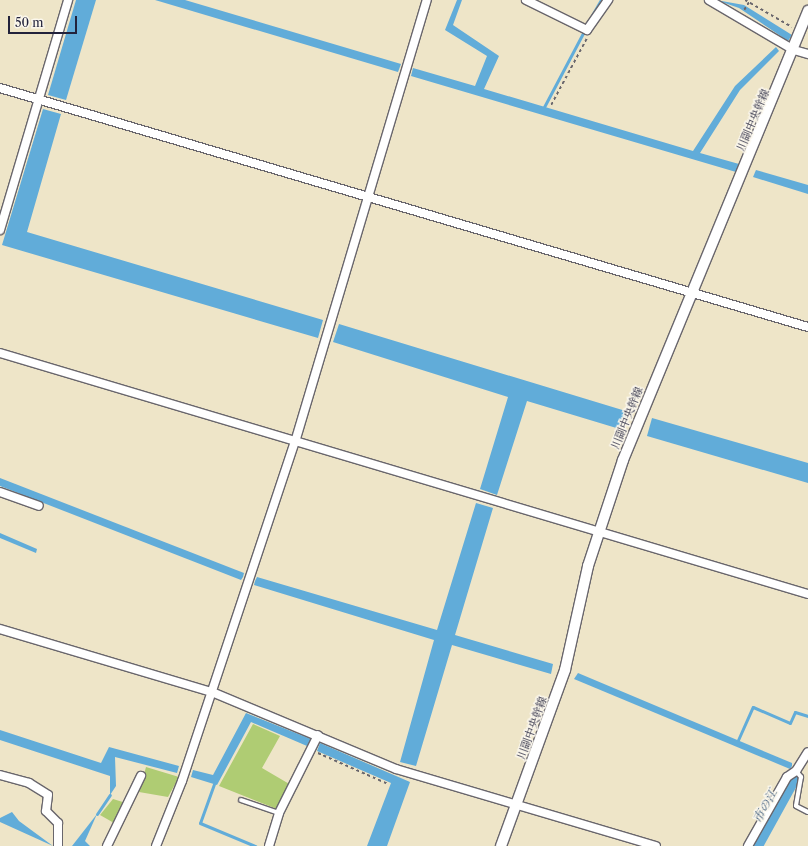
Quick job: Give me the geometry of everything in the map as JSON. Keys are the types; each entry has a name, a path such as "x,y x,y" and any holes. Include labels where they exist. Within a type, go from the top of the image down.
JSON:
{"street":[{"path":"0,230 68,0"},
{"path":"156,846 212,692 295,442 427,0"},
{"path":"526,0 590,28 608,0"},
{"path":"709,0 741,16 794,50 808,54"},
{"name":"川副中央幹線","path":"501,846 565,670 599,531 623,460 794,50 808,11"},
{"path":"0,88 808,327"},
{"path":"0,353 808,594"},
{"path":"0,492 39,506"},
{"path":"0,629 212,692 318,735 396,769 656,846"},
{"path":"269,846 279,813 318,735"},
{"path":"748,846 787,777 796,771 808,752"},
{"path":"0,775 29,782 48,795 46,810 58,823 58,846"},
{"path":"107,846 141,776"}],"lane":[{"path":"796,771 801,777 796,806 808,812"},
{"path":"241,800 279,813"}],"path":[{"path":"745,0 801,32"},
{"path":"741,16 749,2"},
{"path":"551,105 590,28"},
{"path":"311,750 388,784"}],"green space":[{"path":"253,724 280,736 262,768 291,785 277,809 219,786"},
{"path":"146,767 179,777 168,797 139,792"},
{"path":"113,799 126,803 114,823 100,815"}],"water":[{"path":"76,0 96,0 66,100 48,95"},
{"path":"155,0 185,0 401,64 398,72"},
{"path":"457,0 462,0 453,25 499,56 484,89 693,151 735,86 776,47 779,51 740,90 700,153 739,164 738,169 736,172 411,76 413,68 475,86 487,56 445,30"},
{"path":"716,0 744,5 792,35 788,41 739,8"},
{"path":"43,109 61,114 27,232 323,320 318,338 2,245"},
{"path":"756,170 808,185 808,194 753,177"},
{"path":"339,324 629,412 623,430 527,401 497,495 480,489 508,397 333,342"},
{"path":"652,418 808,463 808,483 647,436"},
{"path":"0,478 244,573 243,577 241,580 0,486"},
{"path":"476,503 493,508 455,635 553,664 551,674 452,645 416,766 400,762 434,640 254,585 255,581 257,577 437,630"},
{"path":"0,533 37,549 36,553 0,538"},
{"path":"578,673 792,763 792,766 790,769 574,679"},
{"path":"246,713 311,739 307,746 251,722 217,785 191,777 193,770 213,775"},
{"path":"0,730 101,763 109,747 179,766 177,773 115,757 116,786 110,795 110,776 0,740"},
{"path":"320,743 410,782 387,846 367,846 391,783 317,751"},
{"path":"12,812 19,821 53,846 0,822 0,818"},
{"path":"97,814 85,841 90,846 72,846"}],"waterway":[{"path":"591,17 601,0"},
{"path":"544,107 583,33"},
{"path":"738,740 753,707 790,723 795,712 808,716"},
{"name":"市の江","path":"758,846 795,779"},
{"path":"214,784 200,823 255,846"},
{"path":"97,814 110,795"}]}
